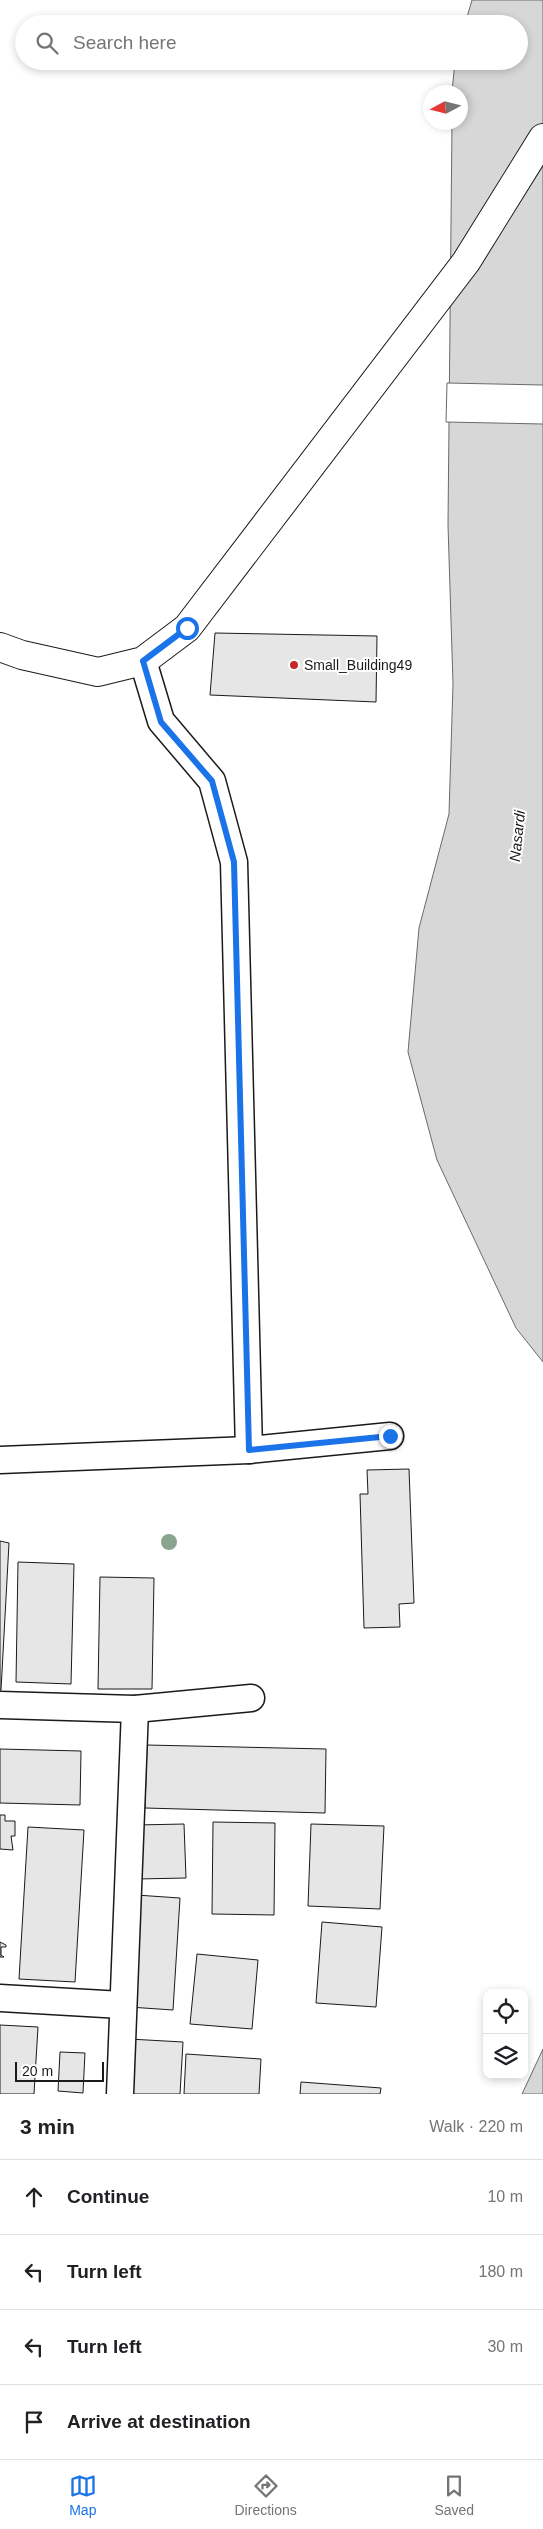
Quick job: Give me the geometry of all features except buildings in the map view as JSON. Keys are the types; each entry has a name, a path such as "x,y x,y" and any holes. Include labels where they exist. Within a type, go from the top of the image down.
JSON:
{"street":[{"path":"0,647 22,655 98,672 143,661 187,628 466,262 543,138"},
{"path":"143,661 161,722 212,781 234,862 249,1450"},
{"path":"0,1460 249,1450 390,1436"},
{"path":"0,1705 135,1709 251,1698"},
{"path":"120,2094 135,1709"},
{"path":"0,1998 122,2005"}],"water":[{"name":"Nasardi","path":"472,0 543,0 543,1362 516,1328 437,1160 408,1052 419,928 449,814 453,684 448,525 452,130 468,130 468,85 453,85 454,70 528,70 528,15 468,15"},
{"path":"543,2049 543,2094 522,2094"}],"pier":[{"path":"447,383 543,385 543,424 446,422"}],"place":[{"name":"Small_Building49","path":"294,665"}],"route":[{"path":"187,628 143,661 161,722 212,781 234,862 249,1450 390,1436"}]}
